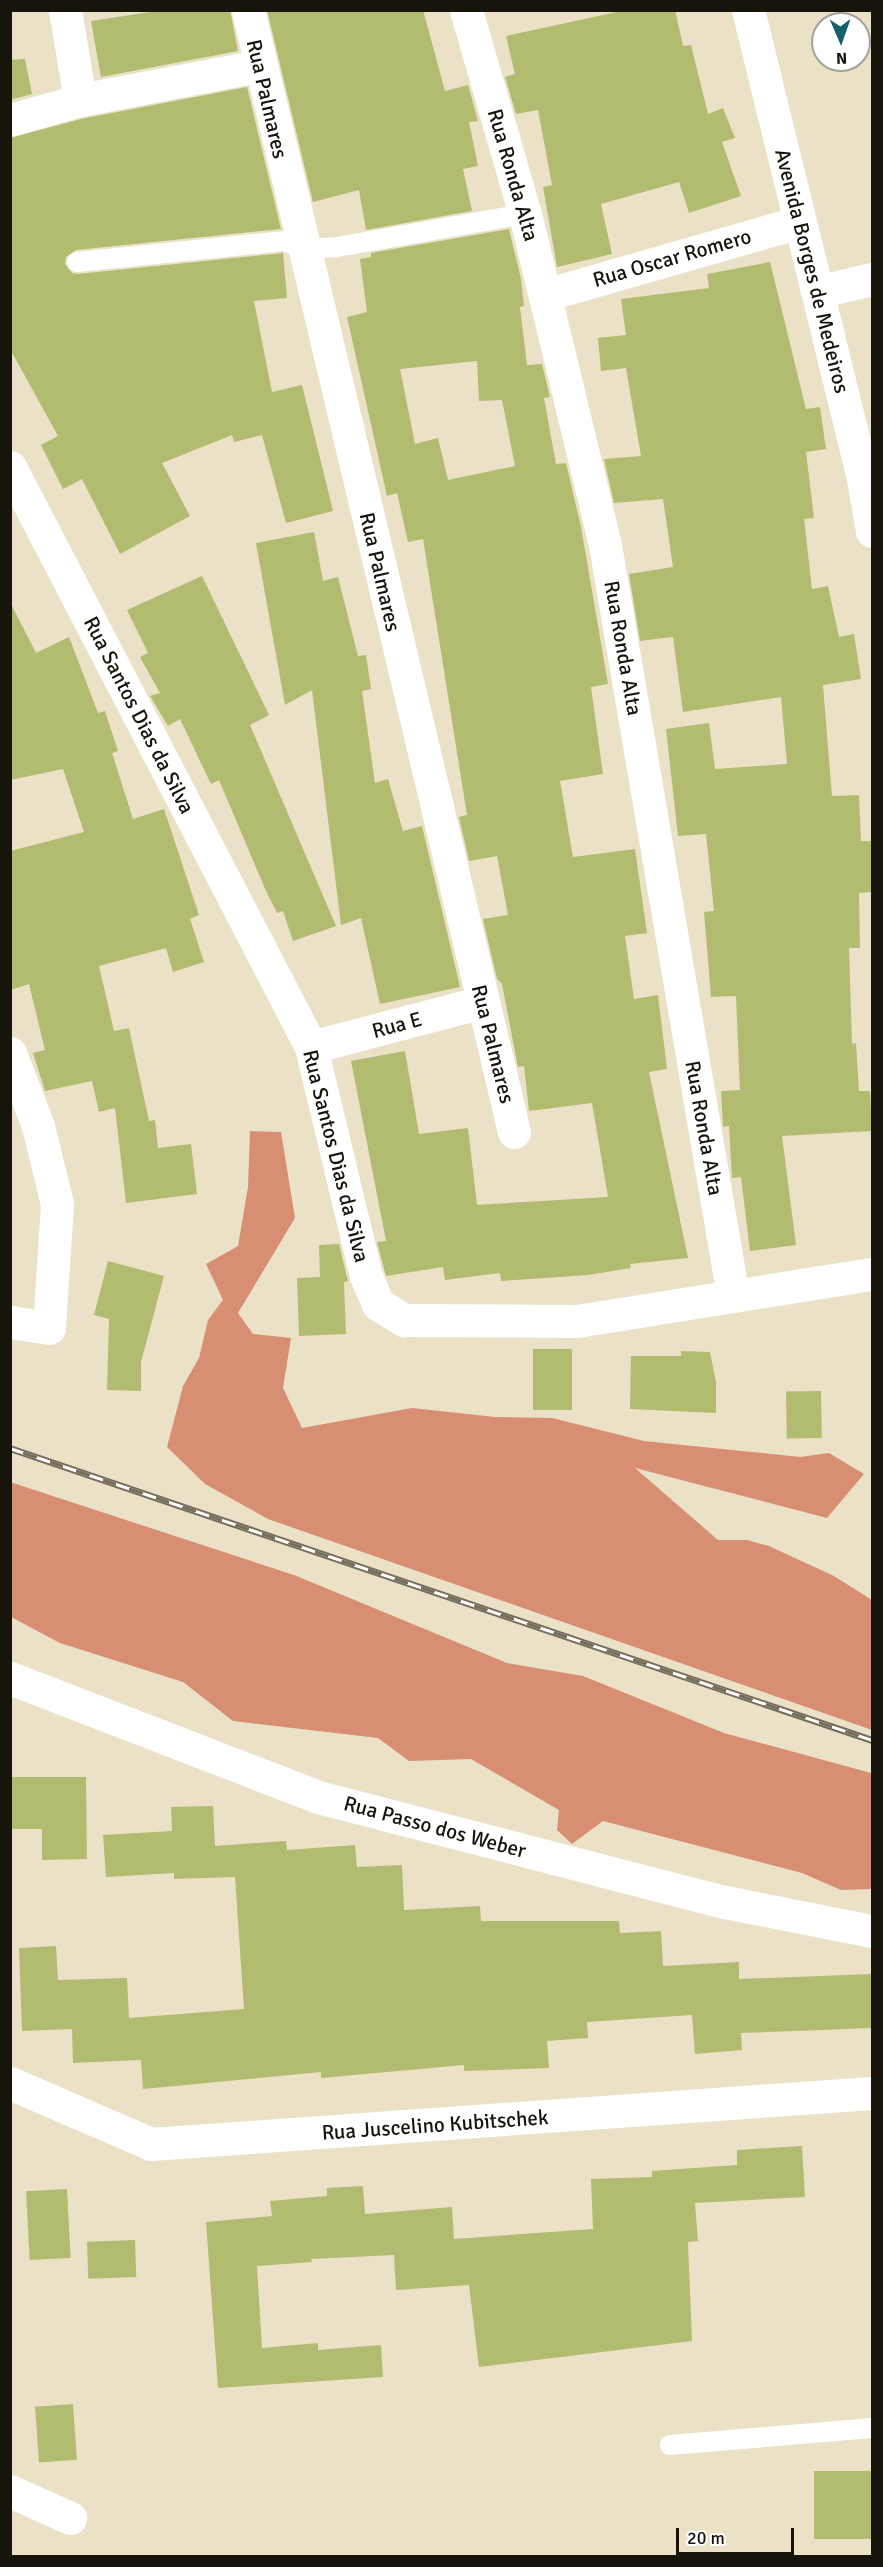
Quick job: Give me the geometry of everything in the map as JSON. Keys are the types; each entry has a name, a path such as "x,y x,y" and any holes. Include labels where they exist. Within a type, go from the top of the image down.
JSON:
{"street":[{"path":"65,10 80,100"},
{"name":"Rua Palmares","path":"248,10 258,66 514,1132"},
{"name":"Rua Ronda Alta","path":"466,10 525,214 605,544 733,1296"},
{"name":"Avenida Borges de Medeiros","path":"748,10 817,292 867,471 873,531"},
{"path":"10,120 80,100 258,66"},
{"name":"Rua Oscar Romero","path":"544,295 800,222"},
{"path":"817,292 873,279"},
{"name":"Rua Santos Dias da Silva","path":"10,467 311,1047 366,1276 378,1304 404,1320 578,1321 873,1274"},
{"name":"Rua E","path":"311,1047 483,1002"},
{"path":"10,1053 38,1126 57,1204 49,1328 10,1322"},
{"name":"Rua Passo dos Weber","path":"10,1677 318,1797 725,1902 873,1931"},
{"name":"Rua Juscelino Kubitschek","path":"10,2083 151,2144 873,2093"},
{"path":"10,2491 70,2518"}],"lane":[{"path":"77,262 285,241 302,249 337,247 525,214"},
{"path":"670,2445 873,2428"}],"shaded area":[{"path":"250,1131 281,1132 295,1218 238,1313 253,1334 291,1338 283,1388 302,1428 412,1408 495,1417 552,1418 644,1441 800,1457 829,1453 864,1474 827,1518 635,1468 718,1540 747,1540 769,1546 834,1576 872,1600 872,1730 268,1519 205,1484 167,1447 183,1386 199,1358 208,1320 223,1300 206,1264 238,1246 248,1187"},
{"path":"10,1482 294,1575 507,1663 583,1676 724,1733 871,1773 872,1889 841,1890 802,1873 603,1821 572,1844 557,1830 559,1810 471,1759 409,1761 378,1738 233,1721 183,1682 60,1643 11,1617"}],"building":[{"path":"163,10 230,10 238,51 101,77 91,21"},
{"path":"267,10 423,10 445,91 468,85 478,121 469,122 478,166 463,169 472,211 366,230 359,190 313,202"},
{"path":"626,10 675,10 683,46 691,45 708,114 723,108 735,138 722,142 741,196 689,213 679,182 601,204 612,254 557,267 543,187 552,185 538,110 516,114 505,77 515,74 506,36"},
{"path":"25,59 32,94 10,100 10,60"},
{"path":"247,87 281,229 76,250 66,257 65,264 72,273 78,274 283,253 287,298 254,301 272,392 302,385 333,511 286,523 262,435 234,442 232,435 162,463 190,516 120,554 82,479 63,489 41,445 58,436 10,349 10,138 81,119"},
{"path":"509,229 521,279 524,306 520,307 527,365 542,364 550,397 544,398 556,464 566,463 581,527 608,684 591,687 603,774 560,781 573,857 635,849 647,933 625,936 634,999 658,995 667,1069 649,1072 688,1258 630,1264 631,1268 588,1275 501,1281 500,1273 445,1280 443,1267 386,1276 377,1242 386,1241 351,1061 405,1051 419,1134 468,1128 477,1205 608,1197 592,1103 529,1111 524,1066 518,1067 502,984 497,979 483,919 508,915 497,856 469,861 459,817 467,815 423,539 408,542 397,493 387,496 347,317 367,312 360,259 371,257 371,253","holes":["477,361 479,401 502,400 515,466 448,480 438,438 415,444 400,369"]},
{"path":"770,262 806,409 820,407 826,449 806,452 814,518 804,519 812,589 828,586 839,637 854,634 861,679 823,685 832,796 859,795 861,841 873,841 873,892 859,893 860,948 849,948 852,1044 856,1043 859,1091 870,1091 872,1131 782,1136 796,1245 750,1251 741,1177 732,1178 729,1126 723,1127 721,1091 740,1090 736,996 711,997 704,912 714,911 706,834 678,836 666,729 709,723 715,769 787,764 781,697 683,712 673,637 640,641 629,574 673,567 663,499 614,503 604,459 641,456 626,368 601,371 598,338 626,335 621,299 709,288 707,274"},
{"path":"314,532 323,581 338,577 358,656 366,655 371,689 362,691 375,783 388,779 403,831 422,826 460,987 380,1004 361,918 341,925 312,690 285,705 256,543"},
{"path":"202,576 269,715 250,725 336,926 293,941 283,911 277,913 266,891 219,780 211,784 180,719 168,726 150,696 160,693 140,657 148,653 127,610"},
{"path":"10,602 36,653 69,637 98,713 105,711 118,751 112,753 133,819 164,809 199,915 190,919 204,962 173,972 166,948 99,966 114,1031 129,1028 149,1121 155,1120 158,1148 191,1144 197,1194 126,1203 115,1108 99,1112 92,1081 45,1091 33,1053 45,1050 29,984 10,990 10,851 84,832 63,769 10,780"},
{"path":"339,1244 348,1281 344,1282 346,1334 299,1336 297,1278 320,1277 319,1245"},
{"path":"108,1261 164,1276 141,1362 141,1391 107,1390 109,1319 94,1315"},
{"path":"533,1349 572,1349 572,1410 533,1410"},
{"path":"681,1351 710,1352 716,1382 716,1413 630,1409 631,1356 681,1356"},
{"path":"821,1391 822,1438 787,1439 786,1392"},
{"path":"10,1777 86,1777 87,1859 42,1860 42,1829 10,1829"},
{"path":"213,1806 215,1846 286,1841 287,1850 355,1845 357,1867 402,1865 404,1910 480,1906 481,1921 619,1921 620,1933 661,1931 663,1966 739,1962 739,1979 873,1974 873,2028 741,2033 742,2050 695,2054 692,2015 587,2022 588,2038 547,2041 549,2068 464,2071 464,2065 321,2078 321,2072 143,2089 141,2060 73,2063 72,2029 22,2031 19,1948 56,1946 58,1980 127,1978 129,2018 244,2009 235,1877 174,1879 174,1873 106,1877 103,1835 172,1831 171,1807"},
{"path":"802,2146 805,2197 695,2203 698,2241 688,2242 692,2341 479,2367 469,2285 396,2290 394,2255 311,2259 312,2262 257,2266 262,2348 318,2343 318,2350 381,2345 383,2377 218,2388 206,2222 272,2216 270,2201 327,2196 327,2188 363,2186 365,2214 452,2207 454,2239 593,2229 591,2179 652,2177 652,2171 737,2165 737,2150"},
{"path":"67,2189 71,2258 30,2260 26,2191"},
{"path":"135,2240 136,2277 88,2279 87,2242"},
{"path":"73,2404 77,2460 39,2463 35,2407"},
{"path":"814,2471 872,2471 872,2539 814,2539"}],"railway":[{"path":"10,1448 872,1740"}]}
